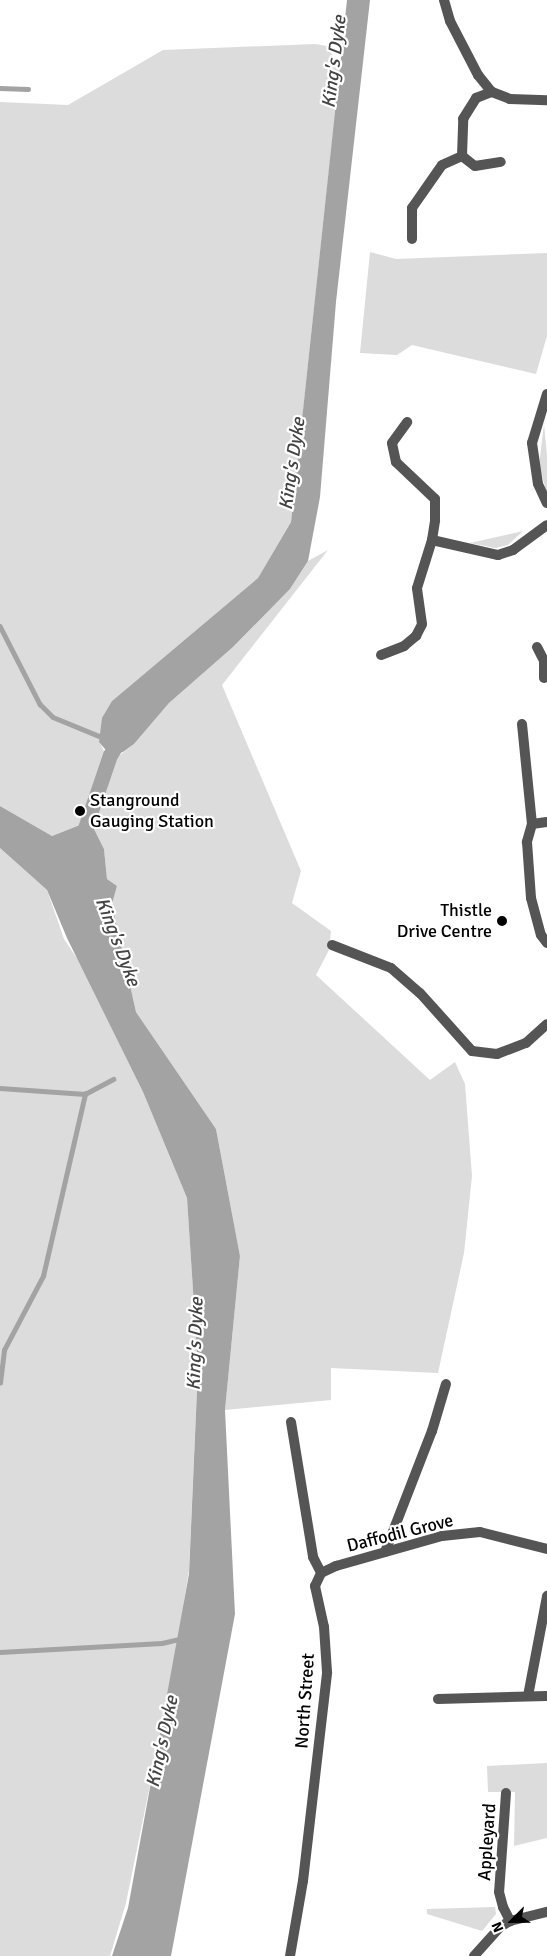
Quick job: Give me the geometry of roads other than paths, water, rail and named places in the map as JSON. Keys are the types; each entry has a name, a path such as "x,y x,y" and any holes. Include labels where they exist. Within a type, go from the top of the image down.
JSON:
{"street":[{"path":"444,0 458,36 478,75 492,92 510,100 547,100"},
{"path":"462,156 463,118 476,98 492,92"},
{"path":"462,156 475,166 501,162"},
{"path":"412,239 412,208 442,165 462,156"},
{"path":"547,394 532,443 538,484 547,504"},
{"path":"381,655 404,646 416,636 422,624 417,588 432,540 435,499 396,462 392,443 407,422"},
{"path":"432,540 498,556 513,550 547,524"},
{"path":"538,647 545,660 544,678"},
{"path":"522,724 532,824 527,842 531,898 541,935 547,943"},
{"path":"532,824 547,822"},
{"path":"332,945 391,968 420,993 472,1051 497,1054 526,1044 547,1024"},
{"path":"385,1552 432,1432 446,1384"},
{"path":"291,1422 313,1557 321,1573"},
{"name":"Daffodil Grove","path":"321,1573 442,1536 480,1532 547,1549"},
{"name":"North Street","path":"290,1956 303,1881 327,1672 324,1627 315,1586 321,1573"},
{"path":"528,1696 547,1596"},
{"path":"438,1699 547,1696"},
{"name":"Appleyard","path":"506,1793 500,1892 510,1921"},
{"path":"474,1956 500,1927 510,1921 547,1912"}],"water":[{"path":"347,0 370,0 336,302 320,497 308,561 290,589 233,647 169,703 134,744 123,752 110,755 99,742 102,718 112,701 258,578 291,522"},
{"path":"0,806 52,836 90,821 104,849 107,879 117,886 112,904 136,1012 216,1129 240,1256 225,1410 235,1614 171,1956 112,1956 128,1908 189,1574 198,1367 187,1198 143,1092 67,938 47,890 0,848"}],"waterway":[{"path":"0,88 28,89"},
{"path":"0,626 40,704 53,717 104,738"},
{"name":"King's Dyke","path":"81,840 110,755 121,738"},
{"path":"0,1383 4,1350 43,1276 85,1094 113,1079"},
{"path":"0,1088 85,1094"},
{"path":"0,1652 162,1643 183,1638"}],"place":[{"name":"Stanground Gauging Station","path":"80,811"},
{"name":"Thistle Drive Centre","path":"502,921"}]}
